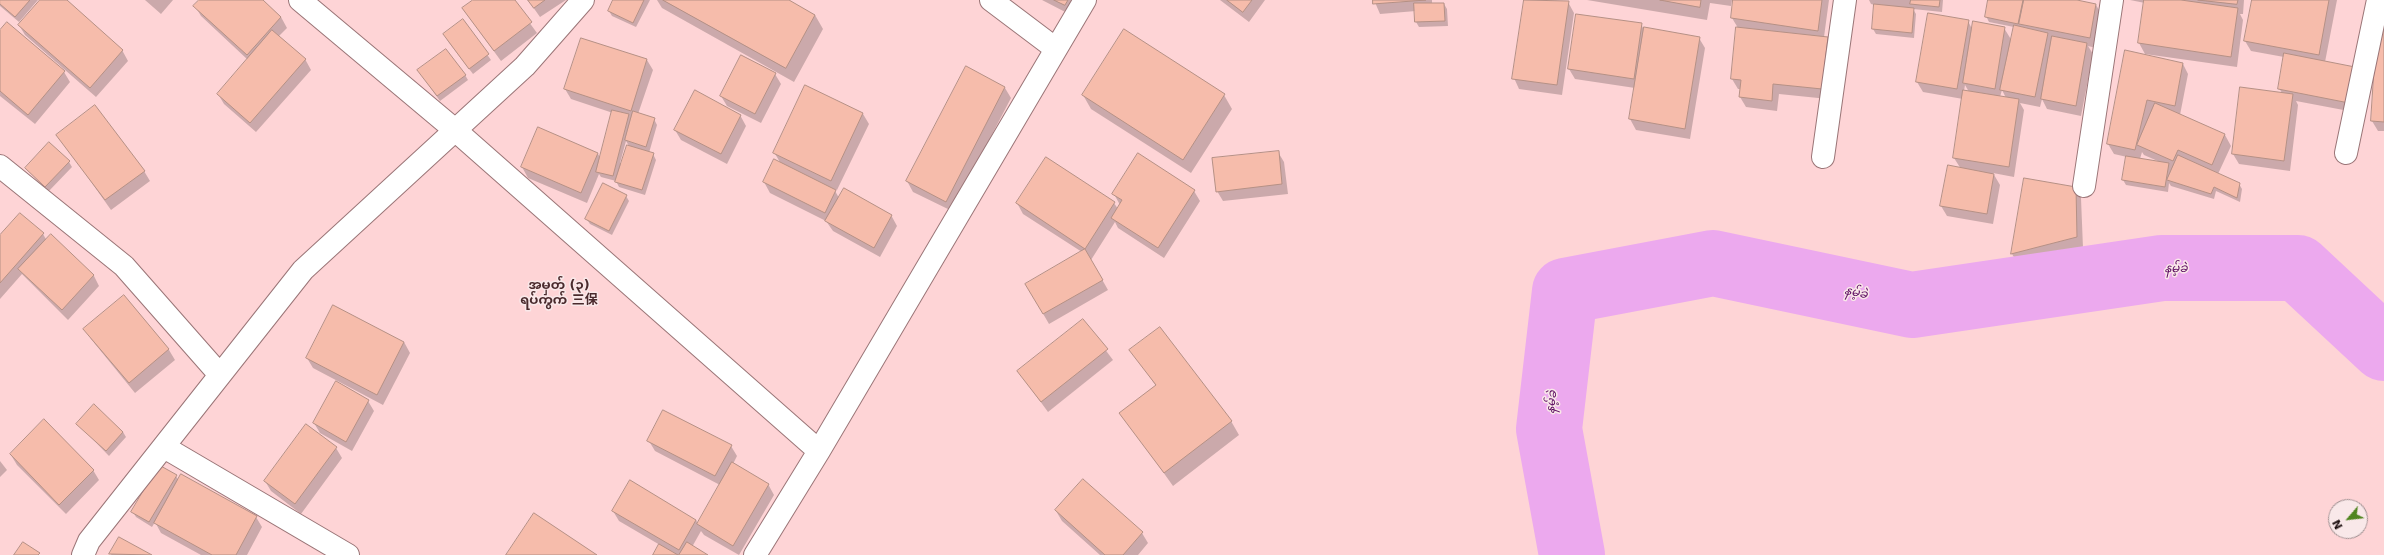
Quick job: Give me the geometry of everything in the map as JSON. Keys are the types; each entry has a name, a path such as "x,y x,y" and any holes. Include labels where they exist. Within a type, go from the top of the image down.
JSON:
{"street":[{"path":"300,0 456,130 818,452"},
{"path":"83,555 90,541 303,270 525,66 583,0"},
{"path":"991,0 1056,49"},
{"path":"755,555 818,452 1084,0"},
{"path":"1823,157 1845,0"},
{"path":"2084,186 2112,0"},
{"path":"2346,153 2378,0"},
{"path":"0,166 124,266 220,375"},
{"path":"164,447 348,555"}],"building":[{"path":"0,0 30,0 15,17 0,4"},
{"path":"40,0 67,0 123,50 90,88 18,25"},
{"path":"199,0 263,0 281,17 247,55 193,6"},
{"path":"473,0 515,0 532,22 494,51 462,8"},
{"path":"528,0 545,0 534,8"},
{"path":"613,0 644,0 633,23 608,11"},
{"path":"663,0 789,0 815,15 786,68"},
{"path":"1054,0 1068,0 1065,5"},
{"path":"1227,0 1252,0 1243,12"},
{"path":"1373,0 1426,0 1373,4"},
{"path":"1524,0 1569,1 1557,85 1512,79"},
{"path":"1660,0 1701,0 1700,7"},
{"path":"1733,0 1822,0 1818,31 1731,18"},
{"path":"1911,0 1940,0 1939,7 1910,4"},
{"path":"1988,0 2023,0 2018,24 1985,17"},
{"path":"2024,0 2077,0 2096,4 2090,38 2019,24"},
{"path":"2144,0 2181,0 2238,8 2231,57 2138,43"},
{"path":"2198,0 2238,0 2237,4"},
{"path":"2252,0 2329,0 2319,55 2244,41"},
{"path":"1414,3 1444,3 1445,21 1415,22"},
{"path":"1874,4 1914,8 1912,33 1872,29"},
{"path":"1928,13 1969,20 1957,89 1916,82"},
{"path":"1576,14 1642,23 1634,79 1568,69"},
{"path":"463,19 489,54 469,69 443,34"},
{"path":"1973,21 2005,27 1995,89 1963,83"},
{"path":"7,22 65,71 28,115 0,91 0,30"},
{"path":"2014,25 2048,33 2035,97 2000,90"},
{"path":"1644,27 1700,37 1685,129 1629,119"},
{"path":"1736,27 1828,37 1822,89 1773,84 1772,101 1739,97 1741,80 1731,79"},
{"path":"1124,29 1225,94 1183,160 1082,95"},
{"path":"272,30 306,59 250,123 217,94"},
{"path":"2377,30 2384,31 2384,122 2371,121"},
{"path":"2052,36 2087,43 2076,106 2041,99"},
{"path":"581,38 647,59 631,111 564,89"},
{"path":"446,49 466,75 437,96 417,70"},
{"path":"2125,50 2183,63 2175,106 2147,100 2135,150 2107,144"},
{"path":"2284,53 2355,67 2349,103 2278,89"},
{"path":"741,55 776,73 755,114 720,96"},
{"path":"966,66 1005,87 946,202 906,181"},
{"path":"805,85 863,113 831,181 773,153"},
{"path":"2240,87 2293,94 2284,161 2232,154"},
{"path":"695,90 741,115 721,154 674,130"},
{"path":"1963,90 2019,99 2009,167 1953,158"},
{"path":"2155,103 2225,134 2212,165 2178,150 2173,161 2137,145"},
{"path":"95,105 145,171 105,200 56,135"},
{"path":"612,110 629,114 613,176 596,172"},
{"path":"633,111 655,118 646,147 625,140"},
{"path":"538,127 598,153 581,193 521,167"},
{"path":"49,142 70,161 45,187 25,168"},
{"path":"627,145 654,153 642,190 615,182"},
{"path":"1279,151 1282,184 1216,192 1212,158"},
{"path":"1138,153 1195,190 1158,248 1111,218 1122,200 1112,194"},
{"path":"2178,155 2240,183 2237,198 2214,187 2211,194 2167,180"},
{"path":"2126,156 2169,163 2165,187 2122,180"},
{"path":"1046,157 1115,202 1085,249 1016,203"},
{"path":"774,159 836,190 825,213 763,182"},
{"path":"1948,165 1994,174 1987,214 1940,206"},
{"path":"2024,178 2076,187 2077,237 2011,254"},
{"path":"603,183 627,195 609,231 585,219"},
{"path":"844,188 892,215 874,248 825,221"},
{"path":"20,213 44,233 0,283 0,235"},
{"path":"51,234 94,275 62,310 18,269"},
{"path":"1085,249 1103,280 1043,314 1025,284"},
{"path":"124,295 169,349 129,383 83,329"},
{"path":"333,305 404,342 377,395 306,358"},
{"path":"1083,319 1108,349 1041,402 1017,371"},
{"path":"1160,327 1232,421 1164,473 1119,413 1156,385 1129,350"},
{"path":"336,381 369,400 346,442 313,423"},
{"path":"94,404 123,432 106,451 76,424"},
{"path":"663,410 732,445 715,476 647,441"},
{"path":"44,419 94,470 59,505 10,454"},
{"path":"306,424 337,447 295,504 264,481"},
{"path":"732,462 769,484 733,546 697,524"},
{"path":"159,465 177,475 149,522 131,512"},
{"path":"181,474 257,516 236,555 212,555 154,523"},
{"path":"1083,479 1143,532 1123,555 1105,555 1055,510"},
{"path":"630,480 696,520 679,550 612,511"},
{"path":"534,513 597,555 506,555"},
{"path":"119,537 152,555 109,554"},
{"path":"23,542 40,553 38,555 14,555"},
{"path":"687,542 708,555 679,555"},
{"path":"659,544 678,555 653,555"}],"waterway":[{"name":"နမ့်ခဲ","path":"1572,555 1549,429 1565,291 1713,263 1912,305 2162,268 2298,268 2384,348"}],"district":[{"name":"အမှတ် (၃) ရပ်ကွက် 三保","path":"559,294"}]}
